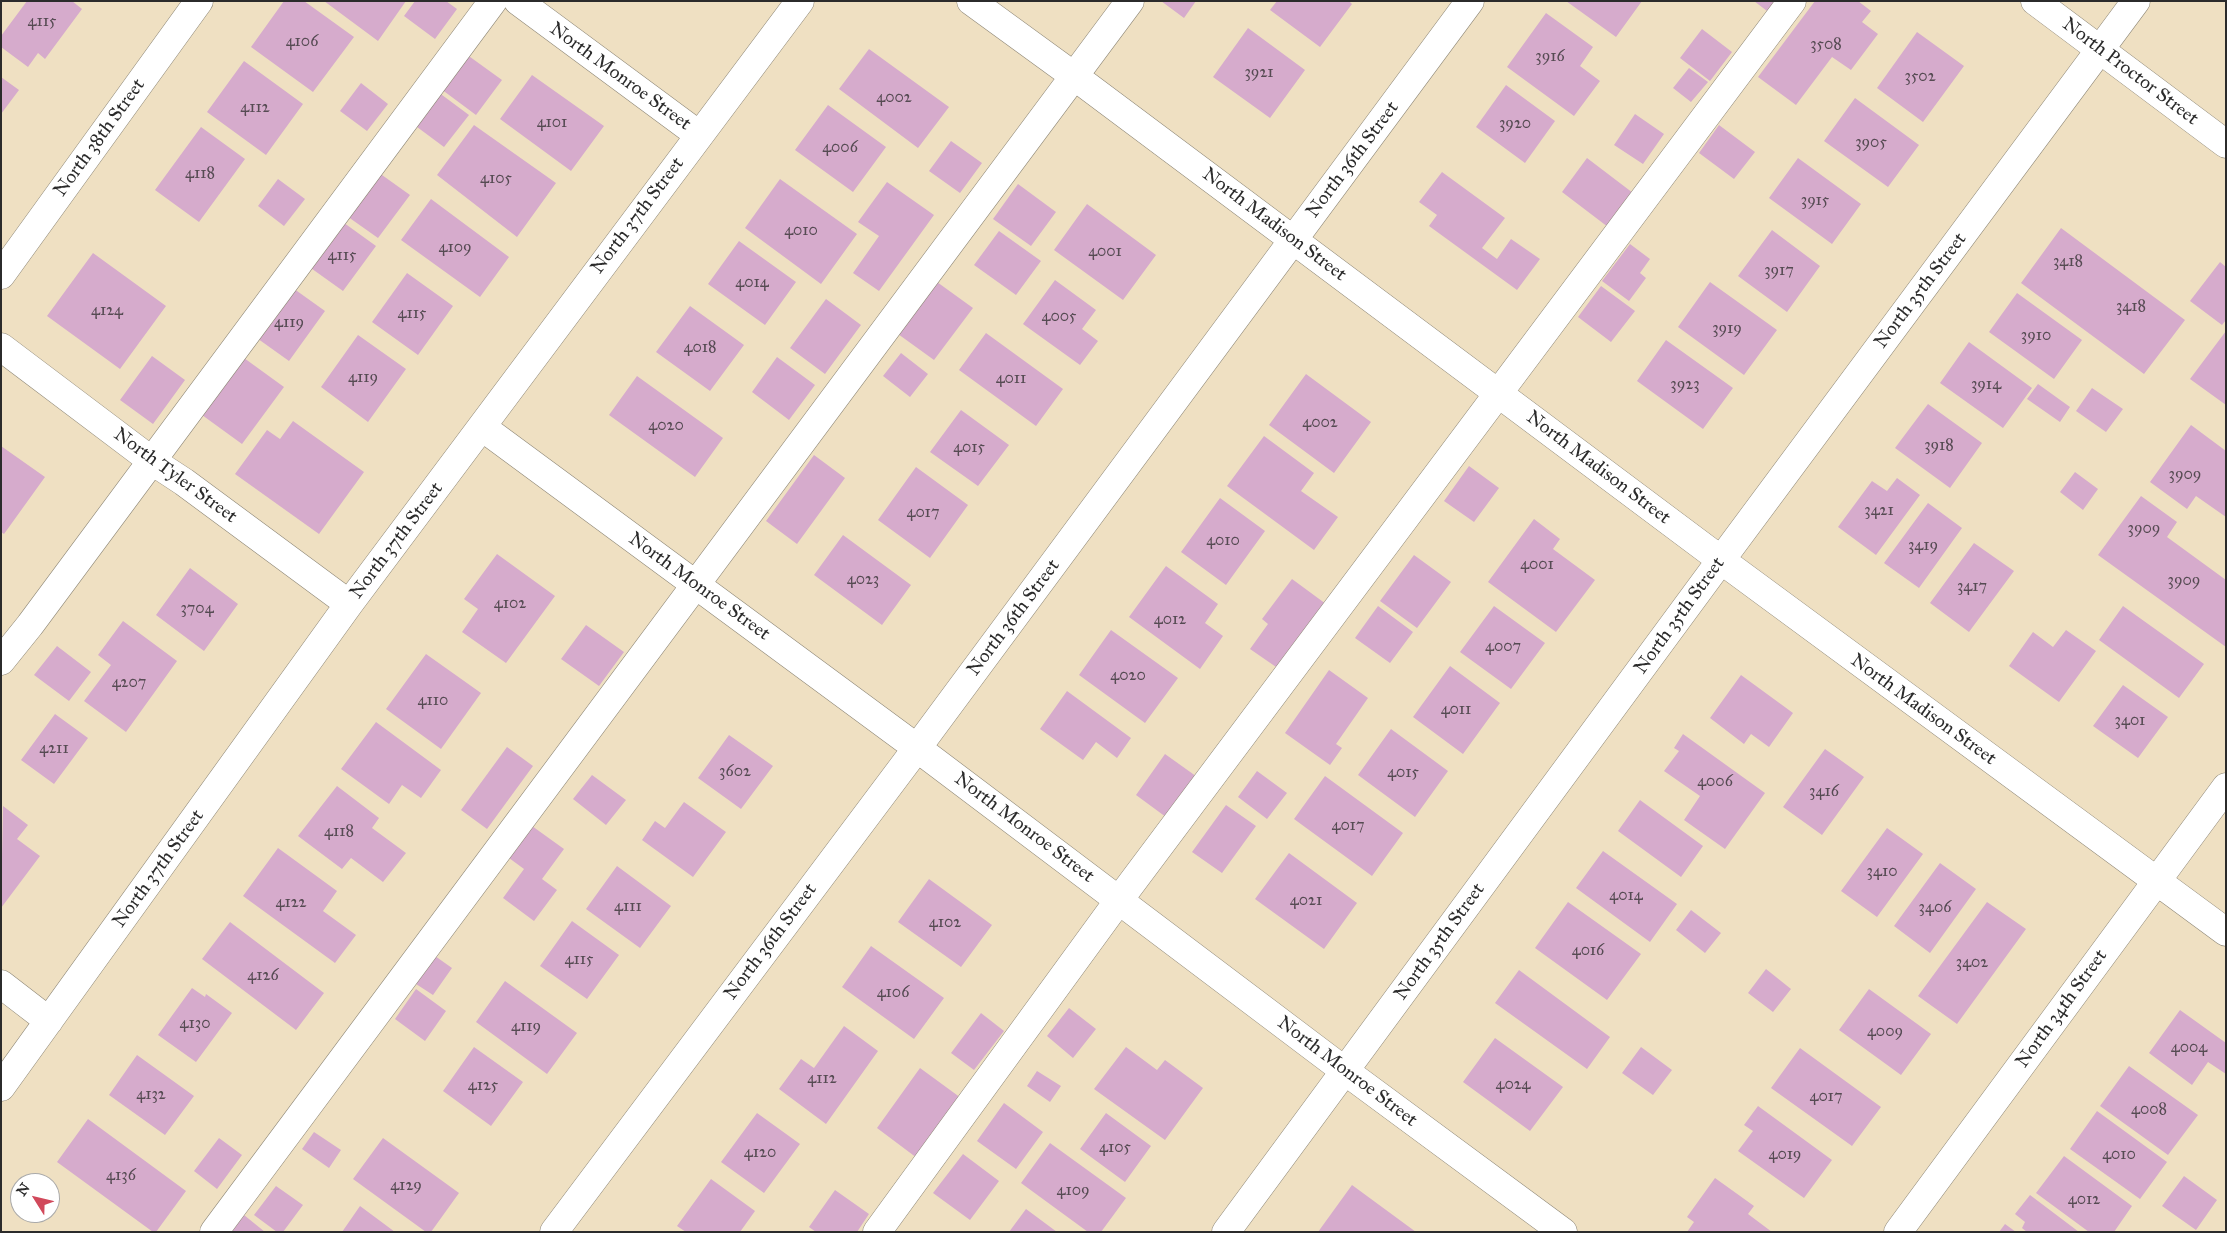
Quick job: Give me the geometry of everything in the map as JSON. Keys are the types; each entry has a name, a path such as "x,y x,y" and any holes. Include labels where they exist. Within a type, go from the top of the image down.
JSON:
{"street":[{"name":"North 38th Street","path":"1,275 200,1"},
{"path":"1,661 36,618 494,1"},
{"name":"North Monroe Street","path":"518,1 699,135"},
{"name":"North 37th Street","path":"1,1087 349,604 800,1"},
{"name":"North Madison Street","path":"971,1 1294,239 1720,560 2226,932"},
{"path":"214,1232 1130,1"},
{"name":"North 36th Street","path":"554,1232 917,748 1470,1"},
{"path":"877,1232 1119,900 1792,1"},
{"name":"North Proctor Street","path":"2035,1 2226,144"},
{"name":"North 35th Street","path":"1226,1232 1720,560 2136,1"},
{"name":"North Tyler Street","path":"1,347 152,461 184,482 349,604"},
{"name":"North Monroe Street","path":"482,427 917,748 1345,1071 1563,1232"},
{"name":"North 34th Street","path":"1898,1232 2226,787"},
{"path":"1,984 49,1021"}],"building":[{"path":"27,1 72,1 82,9 45,59 38,53 28,67 1,47 1,36"},
{"path":"284,1 304,1 354,37 313,92 251,47"},
{"path":"324,1 406,1 378,41"},
{"path":"415,1 446,1 457,9 435,39 404,16"},
{"path":"1161,1 1196,1 1184,18"},
{"path":"1277,1 1349,1 1352,4 1320,47 1270,10"},
{"path":"1566,1 1642,1 1616,37"},
{"path":"1754,1 1775,1 1767,11"},
{"path":"1815,1 1858,1 1871,11 1862,22 1878,34 1851,70 1832,57 1796,105 1758,77"},
{"path":"1546,13 1593,47 1580,66 1600,81 1574,116 1507,67"},
{"path":"1248,28 1305,70 1270,118 1213,77"},
{"path":"1702,29 1732,52 1710,81 1680,58"},
{"path":"1917,32 1964,66 1923,122 1877,88"},
{"path":"869,49 949,107 918,148 839,89"},
{"path":"466,54 502,80 476,115 441,89"},
{"path":"244,61 303,104 266,155 207,112"},
{"path":"1689,68 1708,82 1691,102 1673,88"},
{"path":"532,75 604,126 571,171 500,119"},
{"path":"1,77 19,90 1,114"},
{"path":"361,83 388,104 367,131 340,111"},
{"path":"1506,85 1555,121 1525,163 1476,127"},
{"path":"438,92 469,115 444,147 413,124"},
{"path":"1855,98 1919,145 1888,187 1824,141"},
{"path":"828,105 886,147 853,192 795,150"},
{"path":"1635,114 1664,134 1643,164 1614,145"},
{"path":"474,125 556,183 517,237 437,175"},
{"path":"1719,125 1755,152 1734,179 1699,153"},
{"path":"201,127 245,159 199,222 155,190"},
{"path":"951,141 982,163 960,193 929,171"},
{"path":"1587,158 1633,193 1608,227 1562,192"},
{"path":"1798,158 1861,204 1832,244 1769,198"},
{"path":"375,170 410,195 378,238 344,214"},
{"path":"1442,172 1505,218 1482,248 1497,259 1511,239 1540,259 1517,290 1429,226 1437,215 1419,202"},
{"path":"278,179 305,199 284,226 258,206"},
{"path":"780,179 857,234 821,284 745,228"},
{"path":"887,182 934,215 879,291 853,273 879,236 858,222"},
{"path":"1018,184 1056,212 1031,246 993,219"},
{"path":"431,199 509,257 480,297 401,240"},
{"path":"1087,204 1156,255 1123,300 1054,250"},
{"path":"340,220 376,246 343,291 308,266"},
{"path":"2061,228 2185,320 2144,374 2021,283"},
{"path":"1772,230 1820,266 1787,312 1738,276"},
{"path":"999,231 1041,261 1016,295 974,265"},
{"path":"739,241 796,282 765,325 708,284"},
{"path":"1630,244 1650,259 1640,273 1646,278 1629,301 1602,281"},
{"path":"93,253 166,306 120,369 47,316"},
{"path":"2220,262 2226,267 2226,320 2222,325 2190,301"},
{"path":"407,273 453,306 418,355 372,322"},
{"path":"1055,280 1096,310 1082,329 1098,341 1080,365 1023,324"},
{"path":"937,282 973,308 934,360 898,334"},
{"path":"1710,282 1777,330 1744,375 1678,327"},
{"path":"290,286 325,311 289,361 254,336"},
{"path":"1601,286 1635,311 1611,342 1578,317"},
{"path":"2017,293 2082,340 2054,379 1989,332"},
{"path":"826,299 861,325 825,374 790,348"},
{"path":"690,306 744,345 710,391 656,352"},
{"path":"2226,331 2226,405 2190,379"},
{"path":"986,333 1063,389 1036,426 959,370"},
{"path":"358,335 406,369 368,422 321,387"},
{"path":"1666,340 1733,388 1703,429 1637,381"},
{"path":"1969,342 2032,388 2003,428 1940,383"},
{"path":"901,353 928,374 910,397 883,376"},
{"path":"152,356 185,380 153,424 120,400"},
{"path":"777,357 815,385 789,420 752,392"},
{"path":"244,358 284,387 242,444 202,415"},
{"path":"1306,374 1371,422 1334,473 1269,425"},
{"path":"637,376 723,438 695,477 609,415"},
{"path":"2038,384 2070,407 2060,422 2027,399"},
{"path":"2092,388 2123,409 2106,432 2076,411"},
{"path":"1928,404 1982,443 1950,488 1895,448"},
{"path":"961,410 1009,445 978,486 930,452"},
{"path":"293,421 364,472 319,534 235,474 267,430 280,439"},
{"path":"2191,425 2226,451 2226,517 2196,496 2187,509 2150,482"},
{"path":"1264,436 1314,473 1301,491 1338,517 1314,550 1227,486"},
{"path":"1,446 45,477 4,534 1,532"},
{"path":"814,455 845,478 797,544 766,521"},
{"path":"1469,466 1499,488 1474,522 1444,501"},
{"path":"916,467 968,505 930,558 878,520"},
{"path":"2075,472 2098,489 2083,510 2060,492"},
{"path":"1897,478 1920,495 1876,555 1838,527 1872,481 1887,491"},
{"path":"2141,496 2177,522 2167,537 2226,580 2226,647 2098,555"},
{"path":"1220,498 1265,531 1226,585 1181,552"},
{"path":"1928,503 1962,528 1919,588 1884,563"},
{"path":"1534,519 1560,539 1553,549 1595,580 1556,632 1488,582"},
{"path":"843,535 911,585 882,625 814,575"},
{"path":"1974,543 2014,571 1969,632 1930,603"},
{"path":"497,554 555,596 506,663 462,632 478,609 464,599"},
{"path":"1414,555 1451,582 1417,628 1380,601"},
{"path":"1166,566 1218,604 1205,623 1223,636 1200,669 1129,617"},
{"path":"190,568 238,604 204,651 156,615"},
{"path":"1292,579 1326,604 1279,669 1250,649 1268,624 1262,619"},
{"path":"1378,606 1413,632 1390,663 1355,638"},
{"path":"1494,606 1545,643 1511,689 1460,652"},
{"path":"2123,606 2204,664 2179,698 2099,640"},
{"path":"123,621 177,661 126,732 84,701 111,665 98,655"},
{"path":"586,625 624,652 599,686 561,659"},
{"path":"1111,630 1178,678 1145,723 1079,675"},
{"path":"2066,630 2096,651 2059,702 2009,666 2033,632 2053,647"},
{"path":"57,646 91,672 69,701 34,675"},
{"path":"426,654 481,693 441,749 386,709"},
{"path":"1450,666 1500,703 1463,754 1413,717"},
{"path":"1329,670 1368,698 1336,744 1342,748 1330,765 1285,733"},
{"path":"1741,675 1793,713 1769,747 1751,734 1744,744 1710,718"},
{"path":"2123,685 2168,717 2138,758 2093,726"},
{"path":"1067,691 1131,738 1117,758 1096,742 1083,760 1040,729"},
{"path":"55,714 88,738 54,784 21,760"},
{"path":"376,722 441,770 421,798 402,785 389,804 341,769"},
{"path":"1391,729 1448,771 1415,817 1358,775"},
{"path":"1683,734 1765,793 1725,849 1684,820 1700,796 1664,771 1679,751 1674,748"},
{"path":"729,735 773,766 741,809 698,778"},
{"path":"507,747 533,766 487,829 461,810"},
{"path":"1825,749 1864,777 1822,835 1783,807"},
{"path":"1165,754 1200,779 1170,820 1136,795"},
{"path":"1257,771 1287,793 1267,819 1238,797"},
{"path":"592,775 626,800 606,825 573,799"},
{"path":"1325,776 1403,833 1372,876 1294,819"},
{"path":"337,786 379,818 372,828 406,853 383,882 351,858 342,869 298,836"},
{"path":"1640,800 1703,846 1681,877 1618,831"},
{"path":"684,802 726,832 693,877 642,840 655,821 665,828"},
{"path":"1226,805 1256,826 1222,873 1192,852"},
{"path":"3,806 28,825 17,839 40,856 1,908"},
{"path":"532,826 564,849 542,879 557,890 534,921 503,898 524,869 509,858"},
{"path":"1887,828 1923,854 1877,917 1841,891"},
{"path":"278,848 337,891 323,911 356,935 335,963 243,896"},
{"path":"1603,851 1677,904 1650,942 1576,888"},
{"path":"1289,853 1357,903 1324,949 1255,899"},
{"path":"1940,863 1976,889 1930,953 1894,926"},
{"path":"617,866 671,906 640,948 586,909"},
{"path":"929,879 992,925 961,967 898,922"},
{"path":"1568,902 1641,954 1607,1000 1535,948"},
{"path":"1987,902 2026,929 1957,1024 1918,996"},
{"path":"1691,910 1721,933 1705,953 1676,930"},
{"path":"572,921 619,955 587,999 540,966"},
{"path":"230,922 324,993 296,1030 202,959"},
{"path":"871,946 944,998 914,1039 842,987"},
{"path":"435,956 452,968 433,995 416,984"},
{"path":"1766,969 1791,989 1773,1012 1748,993"},
{"path":"1519,970 1610,1037 1587,1069 1495,1003"},
{"path":"505,981 577,1033 547,1074 476,1022"},
{"path":"192,988 205,997 206,994 232,1013 196,1062 158,1035"},
{"path":"416,989 446,1011 425,1041 395,1019"},
{"path":"1869,989 1931,1034 1901,1075 1839,1030"},
{"path":"1069,1008 1096,1029 1073,1058 1047,1036"},
{"path":"2180,1010 2226,1043 2226,1074 2208,1062 2192,1085 2149,1053"},
{"path":"981,1013 1004,1031 974,1070 951,1053"},
{"path":"844,1026 878,1051 826,1124 779,1089 801,1059 814,1068"},
{"path":"1495,1038 1563,1087 1530,1131 1463,1082"},
{"path":"474,1047 523,1082 491,1126 443,1091"},
{"path":"1126,1047 1157,1070 1165,1060 1203,1088 1165,1140 1094,1089"},
{"path":"1641,1047 1672,1070 1653,1095 1622,1073"},
{"path":"1800,1048 1881,1107 1852,1146 1771,1088"},
{"path":"137,1055 194,1096 165,1135 109,1095"},
{"path":"2129,1066 2198,1115 2168,1155 2100,1106"},
{"path":"920,1068 961,1098 917,1158 877,1128"},
{"path":"1037,1071 1061,1086 1050,1102 1027,1086"},
{"path":"1004,1103 1043,1132 1016,1169 977,1141"},
{"path":"1758,1106 1832,1160 1804,1198 1738,1151 1753,1131 1744,1125"},
{"path":"2097,1111 2167,1162 2140,1199 2070,1149"},
{"path":"757,1113 800,1144 764,1193 721,1162"},
{"path":"1106,1113 1151,1146 1125,1182 1080,1149"},
{"path":"88,1119 186,1191 156,1232 153,1232 57,1162"},
{"path":"314,1132 341,1150 329,1168 302,1149"},
{"path":"219,1138 242,1155 217,1189 194,1171"},
{"path":"383,1138 459,1193 431,1232 426,1232 353,1179"},
{"path":"1050,1143 1126,1198 1101,1232 1088,1232 1021,1183"},
{"path":"963,1154 999,1181 970,1220 933,1193"},
{"path":"2064,1156 2132,1206 2114,1232 2089,1232 2036,1193"},
{"path":"2184,1176 2217,1200 2196,1230 2162,1206"},
{"path":"1715,1178 1754,1206 1748,1214 1772,1232 1687,1232 1694,1222 1687,1217"},
{"path":"711,1179 755,1211 740,1232 686,1232 677,1226"},
{"path":"1352,1185 1416,1232 1318,1232"},
{"path":"276,1186 303,1205 283,1232 277,1232 254,1215"},
{"path":"835,1190 869,1214 857,1232 816,1232 809,1227"},
{"path":"2030,1195 2079,1232 2027,1232 2022,1228 2025,1222 2015,1214"},
{"path":"360,1206 395,1232 342,1232"},
{"path":"1026,1209 1057,1232 1009,1232"},
{"path":"244,1215 265,1232 231,1232"},
{"path":"2005,1224 2016,1232 1999,1232"}]}
